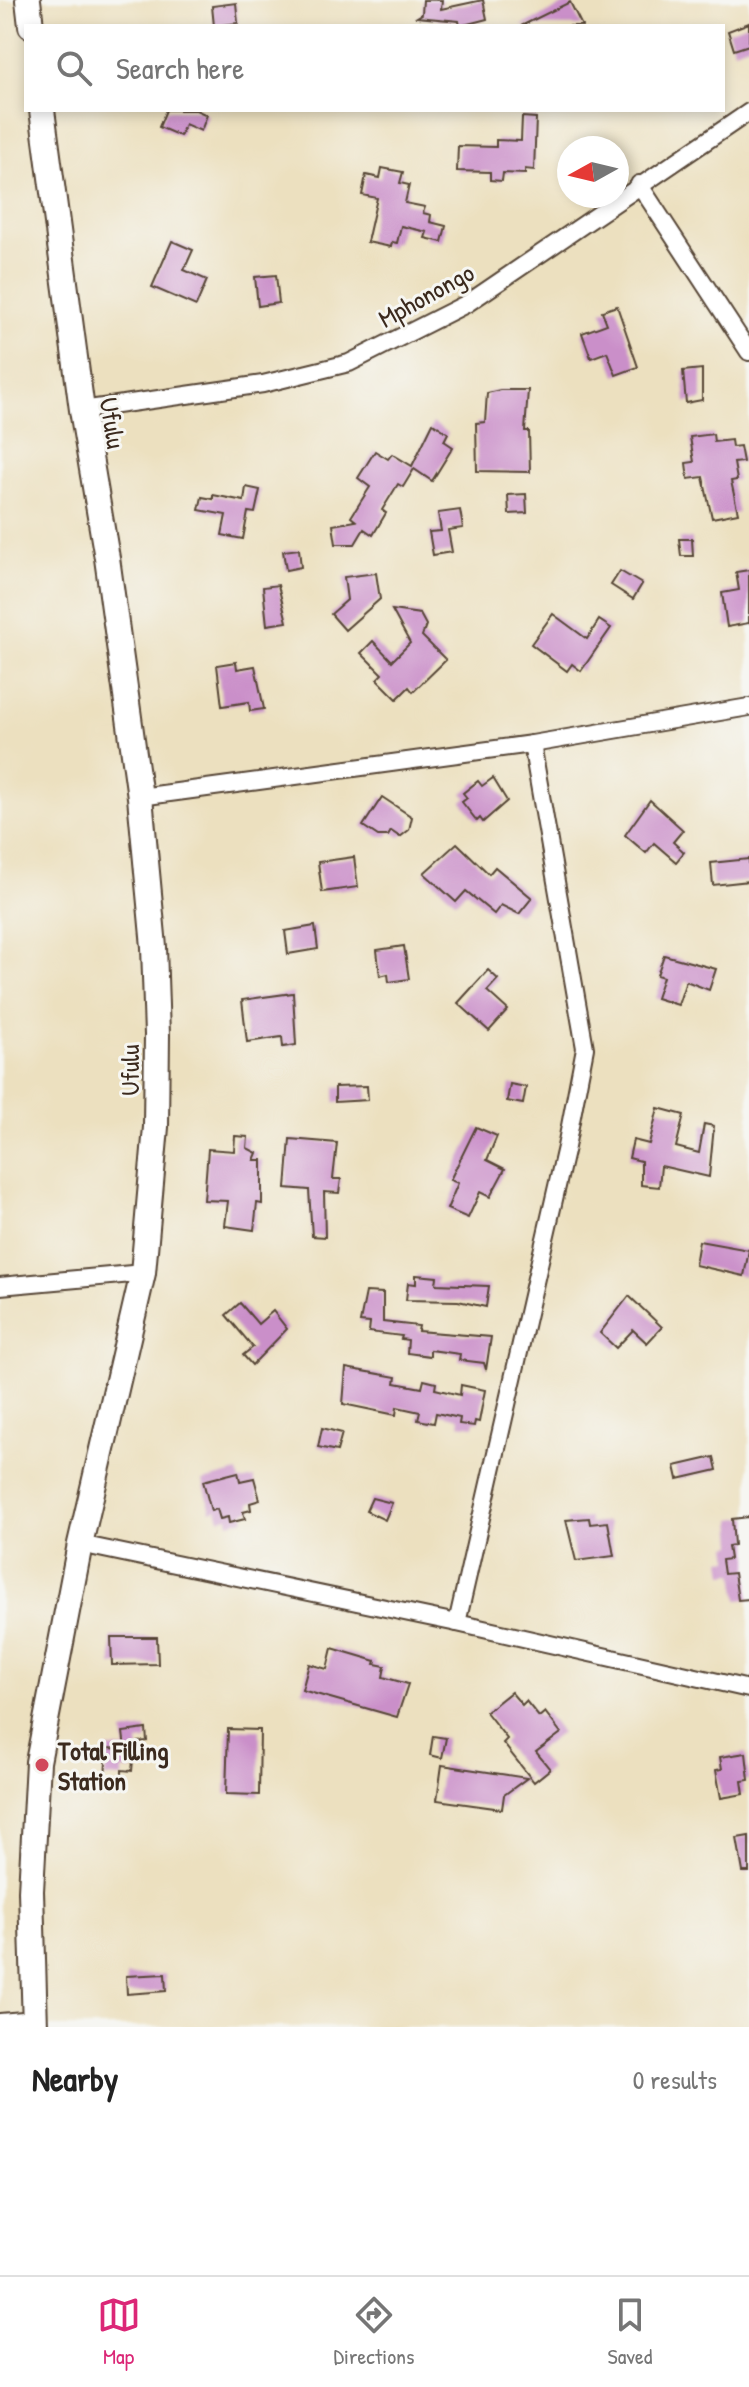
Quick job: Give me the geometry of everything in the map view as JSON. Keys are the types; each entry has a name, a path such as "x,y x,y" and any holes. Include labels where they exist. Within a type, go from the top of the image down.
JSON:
{"street":[{"path":"28,0 31,24"},
{"name":"Ufulu","path":"35,2023 31,1891 38,1762 80,1544 143,1273 156,1127 157,1035 154,947 140,797 107,558 82,410 42,112"},
{"name":"Mphonongo","path":"82,410 263,384 349,363 468,303 749,112"},
{"path":"639,184 749,352"},
{"path":"140,797 532,744 749,707"},
{"path":"457,1623 566,1147 585,1048 584,1025 532,744"},
{"path":"0,1286 143,1273"},
{"path":"80,1544 457,1623 749,1689"},
{"path":"0,2022 35,2023"}],"building":[{"path":"423,0 442,0 441,9 483,0 487,19 460,24 459,21 417,17 422,14"},
{"path":"570,2 581,24 525,24"},
{"path":"236,3 238,23 214,24 212,6"},
{"path":"749,23 749,45 734,50 728,31"},
{"path":"165,112 200,112 207,115 201,131 185,124 180,136 159,127"},
{"path":"522,117 536,118 534,170 525,169 525,174 503,173 502,181 490,180 490,172 457,171 458,146 496,147 496,140 521,141"},
{"path":"382,168 403,172 400,183 409,185 405,203 425,207 423,213 431,215 430,222 446,226 442,242 425,238 427,232 401,226 397,243 392,242 391,247 367,242 377,198 362,195 366,175 380,178"},
{"path":"172,241 193,250 184,270 207,280 196,306 152,287"},
{"path":"276,275 279,303 258,306 255,277"},
{"path":"617,306 638,367 616,375 607,352 591,358 582,333 607,324 602,311"},
{"path":"702,369 702,400 686,403 683,371"},
{"path":"528,390 525,431 529,431 530,472 477,471 476,423 485,422 487,393"},
{"path":"433,423 448,433 444,441 453,447 432,481 414,469 403,487 398,484 382,510 386,513 373,535 364,529 355,544 336,544 333,525 356,521 351,517 370,487 358,478 375,451 388,459 392,454 412,466"},
{"path":"713,434 714,442 731,440 732,447 740,446 743,462 734,463 737,480 731,481 738,513 712,518 703,477 688,479 686,463 694,462 690,437"},
{"path":"246,487 260,490 255,513 248,512 243,539 222,535 226,515 199,510 202,497 213,499 213,495 244,501"},
{"path":"526,494 527,513 509,514 508,495"},
{"path":"460,510 463,528 448,530 452,552 433,555 429,532 441,531 438,513"},
{"path":"679,539 692,539 693,556 681,556"},
{"path":"299,549 301,567 286,570 283,551"},
{"path":"749,570 749,623 727,627 722,593 739,590 736,572"},
{"path":"620,571 642,584 633,599 611,585"},
{"path":"376,573 380,599 345,630 331,614 347,600 344,577"},
{"path":"278,585 287,622 267,625 263,587"},
{"path":"392,610 420,614 426,625 422,636 446,660 413,692 409,687 397,699 377,679 382,674 361,653 373,641 392,661 410,643"},
{"path":"553,614 587,639 599,620 611,628 581,671 572,664 567,671 531,644"},
{"path":"236,662 237,669 255,666 264,709 250,711 249,702 222,706 217,665"},
{"path":"493,778 507,801 483,822 480,818 477,821 462,802 467,798 463,793 478,781 482,786"},
{"path":"382,797 412,817 409,830 400,837 391,831 388,836 378,836 363,826"},
{"path":"650,800 683,830 673,842 684,852 676,862 654,843 646,853 625,835"},
{"path":"457,843 489,874 495,867 532,898 519,914 501,905 494,914 466,891 456,902 424,873"},
{"path":"354,857 358,887 322,892 318,862"},
{"path":"749,859 749,881 713,885 711,863"},
{"path":"315,926 318,949 288,954 285,931"},
{"path":"404,946 409,979 389,982 388,974 380,976 377,950"},
{"path":"664,955 716,969 709,990 686,981 678,1005 656,998 663,977 657,975"},
{"path":"488,970 498,979 487,991 508,1010 489,1031 458,1003"},
{"path":"293,993 296,1045 283,1047 282,1037 247,1042 242,1000"},
{"path":"510,1084 526,1087 523,1104 507,1101"},
{"path":"367,1086 368,1100 335,1102 335,1087"},
{"path":"658,1108 684,1115 676,1147 699,1153 704,1124 714,1126 709,1177 661,1166 659,1187 641,1185 641,1161 629,1158 633,1140 649,1144"},
{"path":"476,1127 497,1136 487,1160 505,1169 490,1197 480,1192 468,1218 447,1209 458,1183 450,1180"},
{"path":"235,1136 248,1137 247,1148 257,1153 254,1160 262,1160 262,1204 257,1203 254,1230 225,1226 228,1201 204,1200 208,1149 234,1151"},
{"path":"290,1139 337,1143 333,1179 341,1179 339,1193 324,1192 325,1237 312,1236 309,1190 286,1188"},
{"path":"699,1241 749,1250 744,1276 695,1265"},
{"path":"416,1275 437,1277 436,1284 489,1286 486,1307 458,1301 406,1300 408,1283 416,1284"},
{"path":"366,1292 383,1293 383,1322 419,1326 418,1331 491,1337 486,1370 484,1363 459,1360 460,1354 430,1350 430,1356 407,1353 408,1340 401,1339 402,1336 369,1332 370,1323 360,1322"},
{"path":"629,1296 662,1327 647,1343 633,1330 616,1348 600,1333"},
{"path":"240,1303 258,1324 273,1311 287,1329 252,1365 243,1355 253,1347 226,1315"},
{"path":"346,1368 396,1377 395,1383 422,1388 424,1380 436,1383 435,1389 460,1395 461,1385 485,1390 479,1422 475,1421 474,1426 459,1424 460,1418 436,1413 434,1423 418,1420 420,1412 397,1407 396,1415 343,1404"},
{"path":"322,1428 342,1433 337,1451 318,1447"},
{"path":"714,1457 717,1470 678,1479 675,1466"},
{"path":"238,1472 240,1481 254,1478 260,1500 250,1503 251,1510 243,1512 245,1519 229,1523 228,1517 220,1519 217,1509 211,1511 203,1481"},
{"path":"372,1498 392,1503 385,1520 366,1511"},
{"path":"749,1517 749,1599 738,1600 734,1573 724,1574 722,1560 730,1559 728,1546 734,1545 732,1519"},
{"path":"589,1518 590,1524 608,1522 614,1556 576,1561 566,1520"},
{"path":"111,1637 157,1637 158,1664 112,1665"},
{"path":"332,1648 376,1661 375,1664 385,1666 383,1677 408,1684 397,1717 302,1690 309,1664 327,1669"},
{"path":"511,1692 522,1705 526,1701 539,1717 545,1712 561,1733 536,1752 550,1769 534,1782 503,1743 507,1739 486,1712"},
{"path":"146,1729 147,1741 138,1742 139,1749 134,1749 132,1771 122,1770 122,1778 105,1777 107,1748 125,1749 123,1732"},
{"path":"228,1729 260,1730 259,1795 226,1794"},
{"path":"433,1736 446,1738 442,1758 430,1755"},
{"path":"746,1753 749,1780 742,1781 744,1794 721,1798 716,1770 722,1769 720,1757"},
{"path":"442,1765 527,1778 504,1795 502,1809 437,1800"},
{"path":"749,1836 749,1872 743,1872 737,1838"},
{"path":"165,1974 166,1991 127,1994 126,1976"}],"place":[{"name":"Total Filling Station","path":"42,1765"}]}
